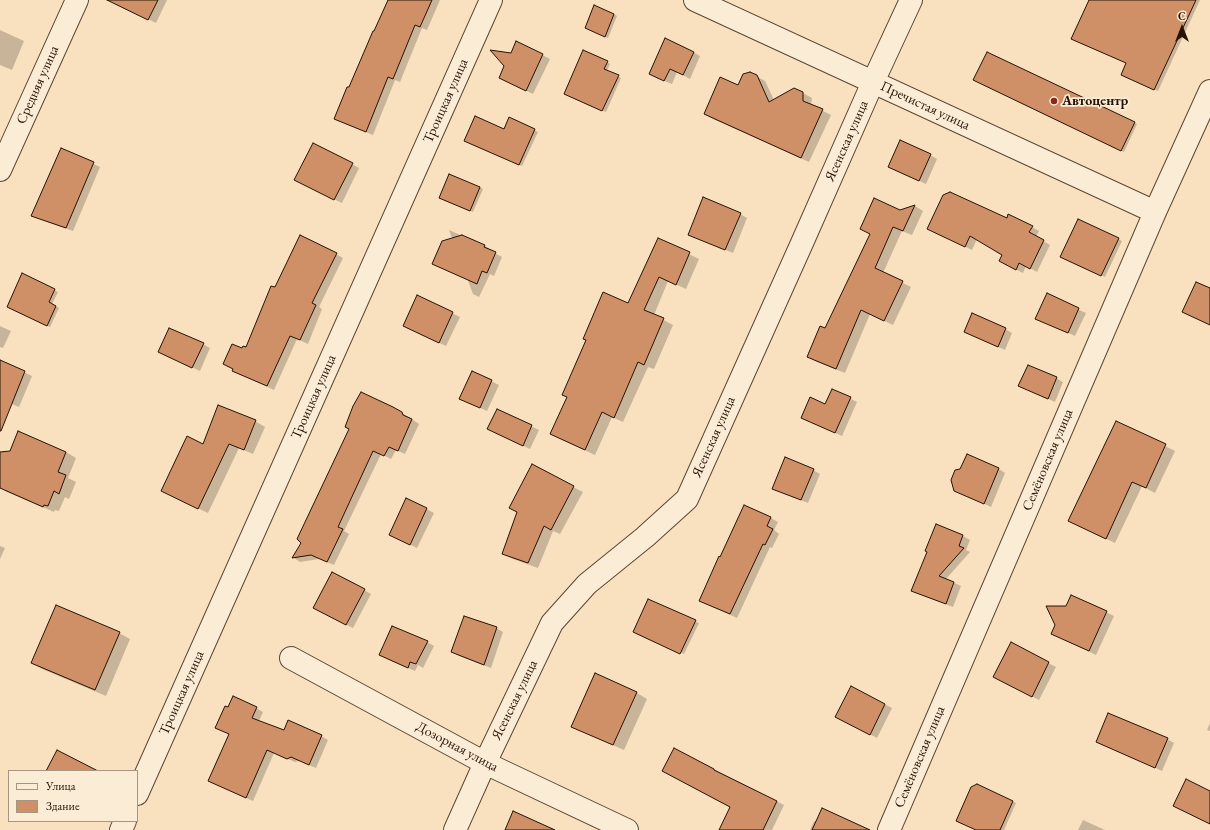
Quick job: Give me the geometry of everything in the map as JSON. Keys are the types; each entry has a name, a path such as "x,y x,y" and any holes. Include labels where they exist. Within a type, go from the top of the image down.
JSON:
{"street":[{"name":"Средняя улица","path":"0,170 77,0"},
{"name":"Троицкая улица","path":"138,792 491,0"},
{"name":"Пречистая улица","path":"695,0 1155,212"},
{"name":"Ясенская улица","path":"455,830 485,763 552,624 587,584 645,537 687,499 873,82 912,0"},
{"name":"Семёновская улица","path":"889,830 1155,212 1210,91"},
{"name":"Дозорная улица","path":"291,658 485,763 627,830"}],"building":[{"path":"107,0 158,0 148,20"},
{"path":"388,0 432,0 420,27 415,25 393,79 388,77 366,132 334,119 347,87 349,87"},
{"path":"1089,0 1196,0 1154,90 1121,75 1126,63 1071,39"},
{"path":"594,5 614,14 605,37 585,28"},
{"path":"665,38 694,52 683,75 670,69 664,81 649,74"},
{"path":"516,41 543,54 526,91 499,78 504,66 490,50 511,53"},
{"path":"583,50 608,61 604,69 619,75 602,111 564,94"},
{"name":"Автоцентр","path":"987,52 1135,122 1121,151 973,80"},
{"path":"750,72 757,75 769,102 794,88 803,92 803,101 823,109 801,158 704,114 720,77 738,85 743,74"},
{"path":"475,116 504,129 509,117 535,129 519,165 464,141"},
{"path":"900,140 931,154 919,181 888,167"},
{"path":"313,143 353,163 334,200 294,180"},
{"path":"61,148 94,162 66,228 31,216"},
{"path":"449,174 480,187 470,211 439,198"},
{"path":"950,192 1007,218 1008,214 1033,226 1029,232 1044,240 1030,269 1019,263 1016,270 999,261 1002,255 970,236 965,247 927,229 943,195"},
{"path":"703,197 741,213 725,250 688,235"},
{"path":"874,198 900,210 915,205 903,231 893,227 875,268 903,281 884,321 861,310 836,369 807,357 820,326 825,328 870,234 860,229"},
{"path":"1078,219 1119,238 1101,276 1060,257"},
{"path":"300,235 337,253 312,303 316,305 300,340 290,336 267,386 232,371 233,369 223,364 232,344 242,348 243,346 246,347 271,286 275,287"},
{"path":"462,235 485,245 484,247 496,252 487,273 482,271 477,284 432,264 442,241"},
{"path":"658,238 690,252 676,285 659,277 644,310 664,318 644,365 638,362 614,418 602,412 585,450 550,434 567,397 562,395 586,340 583,339 603,292 628,303"},
{"path":"22,273 55,289 49,302 56,306 47,326 7,307"},
{"path":"1196,282 1210,288 1210,325 1182,312"},
{"path":"1047,293 1079,308 1068,333 1035,319"},
{"path":"417,295 453,312 439,343 403,326"},
{"path":"972,313 1006,328 998,347 964,332"},
{"path":"169,328 204,343 192,368 158,352"},
{"path":"0,360 25,371 1,431 0,431"},
{"path":"1028,365 1057,377 1048,399 1018,386"},
{"path":"472,371 492,380 480,408 459,399"},
{"path":"832,389 851,397 835,433 801,418 810,397 825,404"},
{"path":"361,392 393,407 402,412 403,415 412,419 398,451 389,447 384,456 373,451 338,527 343,529 327,562 311,555 292,558 301,543 297,539 349,429 345,427 353,406"},
{"path":"218,405 256,420 244,450 229,444 198,509 161,491 187,436 203,444"},
{"path":"497,409 532,425 523,446 487,429"},
{"path":"1116,421 1166,444 1146,488 1132,482 1106,539 1068,521"},
{"path":"18,431 66,452 58,472 66,475 59,494 54,491 48,506 44,505 43,507 0,488 0,452 10,451"},
{"path":"967,454 999,468 984,504 954,491 951,480 955,470 960,469"},
{"path":"785,457 814,469 801,500 772,489"},
{"path":"532,464 574,486 551,530 544,526 528,563 502,554 517,512 509,508"},
{"path":"406,498 427,508 410,545 389,535"},
{"path":"744,505 771,517 767,526 773,529 765,545 763,544 730,614 699,601"},
{"path":"936,524 963,535 959,546 964,548 939,576 954,582 946,604 911,591 927,552 925,551"},
{"path":"332,572 365,589 346,625 313,608"},
{"path":"1071,595 1107,611 1089,651 1051,634 1055,625 1046,606 1066,606"},
{"path":"648,599 696,620 680,654 633,632"},
{"path":"56,605 120,632 95,690 31,663"},
{"path":"464,616 497,627 484,665 451,652"},
{"path":"392,626 428,641 416,664 410,662 408,668 379,655"},
{"path":"1011,642 1049,662 1032,697 993,677"},
{"path":"595,673 637,692 613,745 571,727"},
{"path":"851,686 885,704 870,735 835,717"},
{"path":"233,696 257,707 252,718 284,730 288,720 322,735 309,765 291,757 287,759 267,750 246,798 208,781 229,734 215,728 225,706 228,707"},
{"path":"1108,713 1168,738 1155,768 1096,742"},
{"path":"674,748 714,770 777,801 763,830 719,830 730,807 662,771"},
{"path":"57,750 96,770 47,770"},
{"path":"1186,779 1210,791 1210,824 1173,806"},
{"path":"977,784 1013,801 1000,830 976,830 956,821 971,787"},
{"path":"822,808 870,830 812,830"},
{"path":"513,811 555,830 505,830"}],"place":[{"name":"Автоцентр","path":"1054,101"}]}
